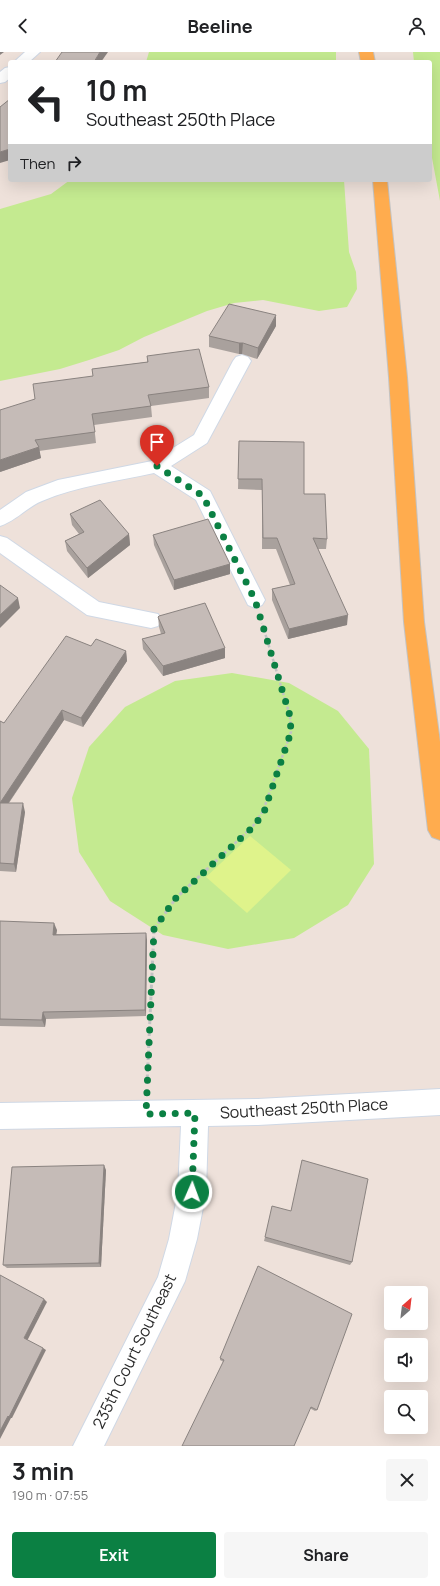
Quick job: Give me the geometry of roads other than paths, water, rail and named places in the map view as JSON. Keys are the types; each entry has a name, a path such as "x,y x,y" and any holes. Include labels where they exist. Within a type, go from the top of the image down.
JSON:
{"main road":[{"path":"380,182 398,377 414,622 440,830"}],"street":[{"path":"23,60 33,52"},
{"path":"0,79 8,73"},
{"path":"0,519 33,497 66,485 157,466 201,438 242,361"},
{"path":"157,466 203,496 255,600"},
{"path":"0,543 94,609 150,620"},
{"name":"Southeast 250th Place","path":"0,1116 258,1112 440,1102"},
{"name":"235th Court Southeast","path":"88,1446 170,1281 183,1239 192,1192 195,1113"}]}
